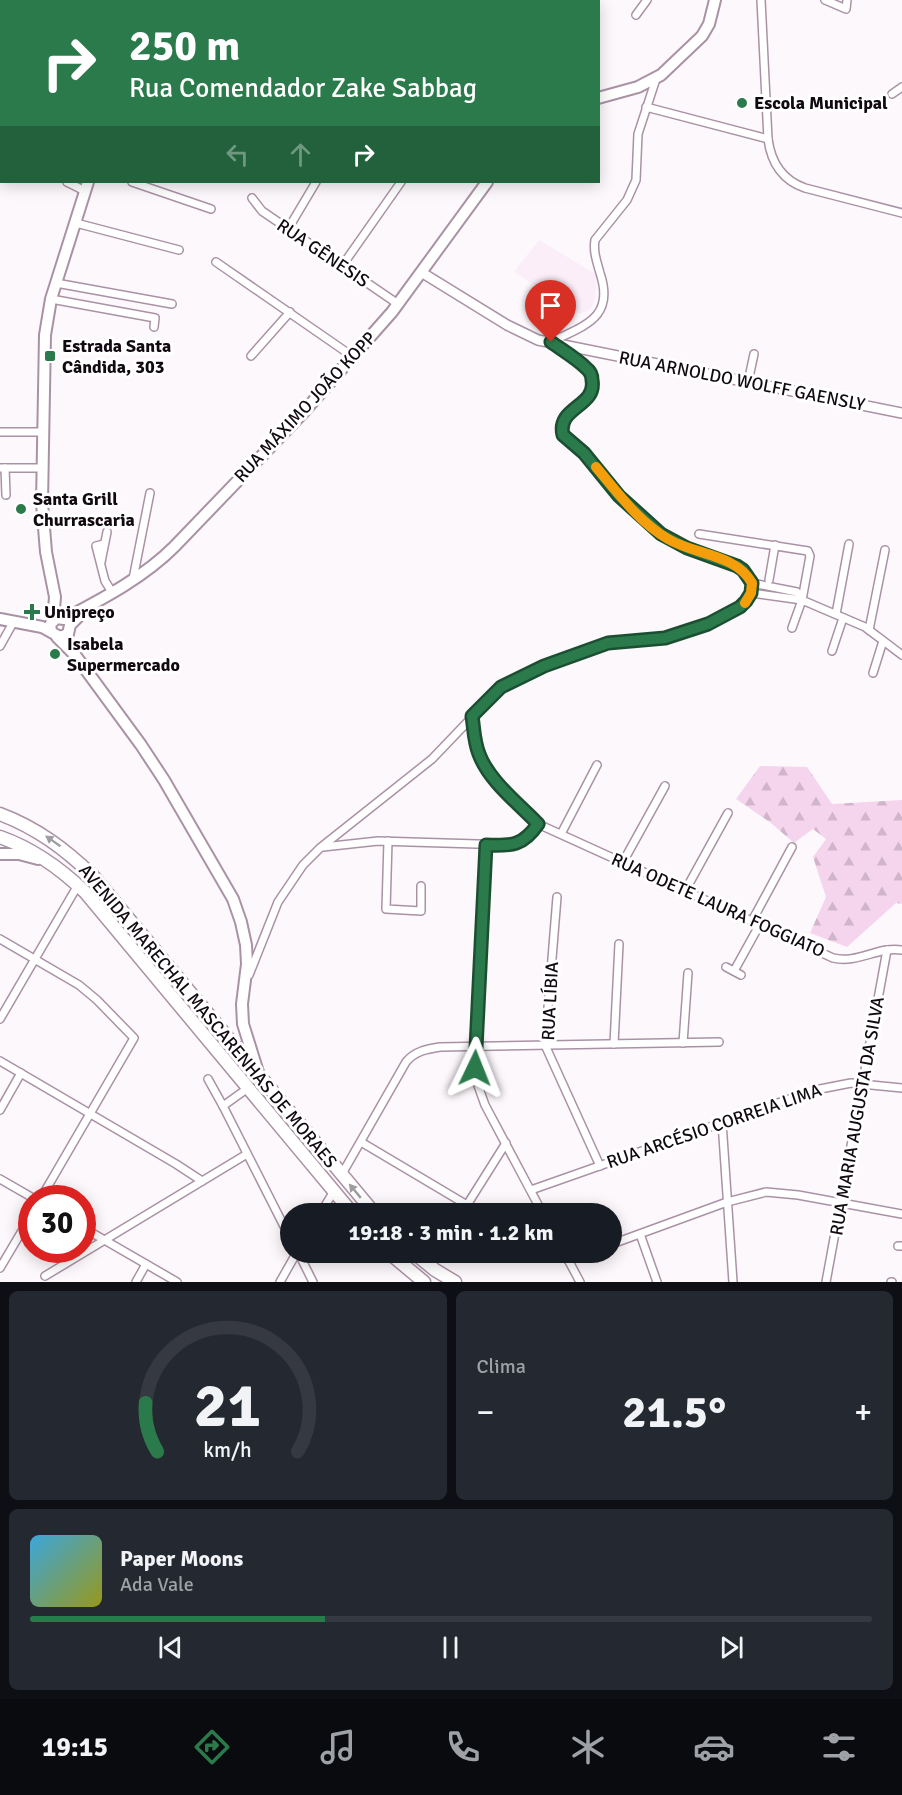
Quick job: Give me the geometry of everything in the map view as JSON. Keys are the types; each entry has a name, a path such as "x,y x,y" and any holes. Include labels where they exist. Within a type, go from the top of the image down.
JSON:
{"highway":[{"name":"AVENIDA MARECHAL MASCARENHAS DE MORAES","path":"0,814 43,834 69,853 116,900 366,1203"},
{"name":"AVENIDA MARECHAL MASCARENHAS DE MORAES","path":"0,837 29,849 57,867 78,885 344,1203"},
{"path":"199,1028 211,1022 218,1026"},
{"path":"258,1074 268,1112"},
{"path":"334,1191 339,1171"},
{"path":"401,1263 424,1282"},
{"path":"428,1263 455,1282"}],"main road":[{"path":"600,97 638,87 656,79 702,36 709,24 715,0"},
{"name":"RUA MÁXIMO JOÃO KOPP","path":"59,626 133,579 165,555 301,415 398,303 486,183"},
{"path":"86,186 51,299 45,341 42,468 45,542 59,626 75,656 153,762 233,899 244,934 247,964 242,1014 258,1074"},
{"path":"0,619 59,626"},
{"path":"0,854 28,856 57,867"},
{"path":"250,1044 261,1061 269,1087"}],"street":[{"path":"636,15 647,0"},
{"path":"761,0 768,139 772,159 784,176 798,186 902,213"},
{"path":"825,0 846,9 847,0"},
{"path":"245,986 282,895 303,865 432,759 501,687 532,670 608,643 653,640 692,631 740,607 751,593 752,583 743,570 737,566 687,548 661,534 619,496 584,453 563,435 564,419 590,395 593,381 586,367 551,342 590,321 604,304 605,290 596,258 595,240 633,189 638,170 638,134 656,79"},
{"path":"892,94 902,87"},
{"path":"646,107 768,139"},
{"path":"135,183 211,209"},
{"path":"288,229 315,183"},
{"path":"342,266 400,183"},
{"name":"RUA GÊNESIS","path":"252,198 259,209 398,303"},
{"path":"76,223 179,250"},
{"path":"216,262 352,356"},
{"name":"RUA ARNOLDO WOLFF GAENSLY","path":"421,272 518,332 551,342 902,413"},
{"path":"56,283 172,304"},
{"path":"51,299 155,318 154,327"},
{"path":"251,356 290,312"},
{"path":"748,382 754,354"},
{"path":"0,432 43,432"},
{"path":"6,495 2,468 42,468"},
{"path":"133,579 150,493"},
{"path":"107,532 104,544 96,546 105,581 112,592"},
{"path":"699,534 776,545 810,553 802,600 792,628"},
{"path":"832,651 849,544"},
{"path":"769,580 776,545"},
{"path":"869,630 885,550"},
{"path":"752,583 797,592 802,600"},
{"path":"773,597 776,587"},
{"path":"751,593 802,600 869,630 902,655"},
{"path":"0,646 14,621"},
{"path":"873,673 883,641"},
{"path":"321,848 369,841 486,845 519,843 528,838 538,824 496,780 483,762 476,743 472,716"},
{"path":"561,834 597,765"},
{"path":"623,862 664,786"},
{"path":"685,891 728,813"},
{"name":"RUA ODETE LAURA FOGGIATO","path":"538,824 833,958 842,960 887,950 902,950"},
{"path":"388,841 386,909 421,911 421,886"},
{"path":"486,845 476,1046 477,1085 538,1203"},
{"path":"752,921 792,847"},
{"path":"0,1019 78,885"},
{"name":"RUA LÍBIA","path":"557,897 545,1045 600,1166"},
{"path":"734,971 760,924"},
{"path":"0,939 88,992 134,1038 49,1185"},
{"path":"614,1044 619,944"},
{"name":"RUA MARIA AUGUSTA DA SILVA","path":"826,1282 887,950"},
{"path":"726,967 741,975"},
{"path":"684,1043 688,973"},
{"path":"339,1171 361,1142 406,1062 416,1053 440,1047 719,1042"},
{"path":"0,1061 202,1181"},
{"path":"0,1110 21,1073"},
{"path":"208,1079 280,1218"},
{"name":"RUA ARCÉSIO CORREIA LIMA","path":"531,1190 815,1089 842,1083 902,1088"},
{"path":"223,1106 248,1088"},
{"path":"722,1122 733,1282"},
{"path":"361,1142 467,1205 506,1143"},
{"path":"45,1276 247,1154"},
{"path":"0,1179 18,1189"},
{"path":"327,1203 334,1191"},
{"path":"622,1240 754,1194 776,1192 902,1214"},
{"path":"640,1234 657,1282"},
{"path":"96,1235 177,1282"},
{"path":"0,1269 18,1238"},
{"path":"280,1282 291,1263"},
{"path":"304,1263 313,1282"},
{"path":"570,1263 580,1282"},
{"path":"136,1282 146,1264"}],"shaded area":[{"path":"539,240 597,275 595,299 591,309 580,314 514,272"}],"green space":[{"path":"760,766 807,767 832,804 902,800 902,904 896,903 847,947 810,933 826,897 813,857 826,839 813,829 794,843 771,823 736,799"}],"slow traffic":[{"path":"596,467 627,505 669,540 730,562 743,570 752,583 751,593 745,603"}],"place":[{"name":"Escola Municipal","path":"742,103"},
{"name":"Estrada Santa Cândida, 303","path":"50,356"},
{"name":"Santa Grill Churrascaria","path":"21,509"},
{"name":"Unipreço","path":"32,612"},
{"name":"Isabela Supermercado","path":"55,654"}],"route":[{"path":"475,1068 486,845 505,845 524,841 538,824 496,780 483,762 476,743 472,716 501,687 521,676 608,643 653,640 692,631 740,607 751,593 752,583 743,570 737,566 687,548 661,534 627,505 584,453 563,435 564,419 590,395 593,381 586,367 551,342"}]}
